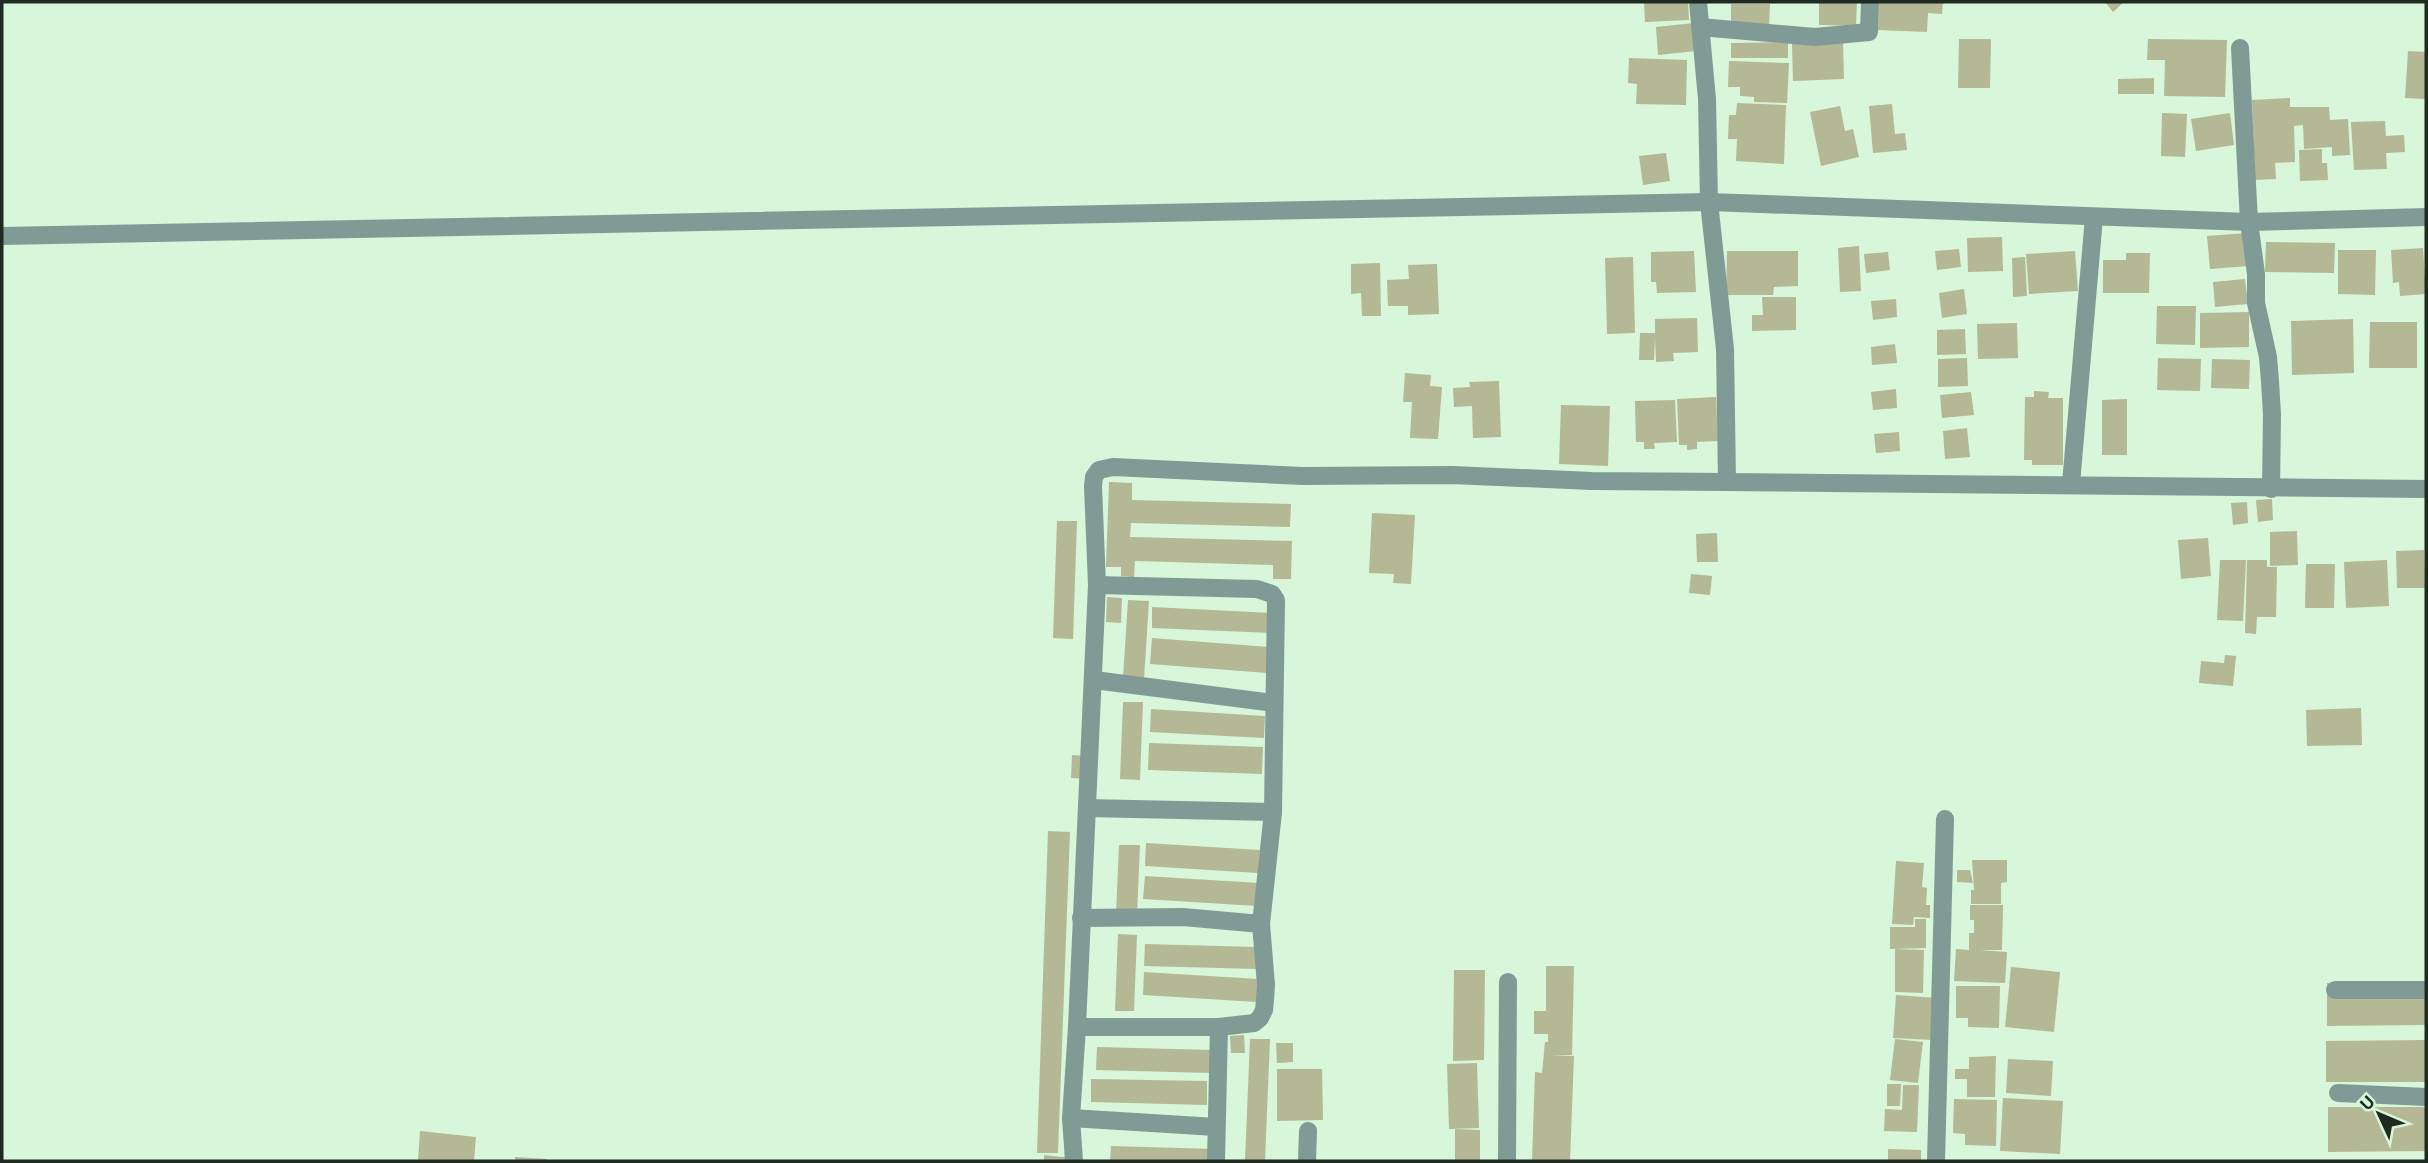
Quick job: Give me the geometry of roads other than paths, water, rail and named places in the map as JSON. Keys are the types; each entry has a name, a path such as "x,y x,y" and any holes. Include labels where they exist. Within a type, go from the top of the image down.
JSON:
{"street":[{"path":"1698,2 1707,99 1709,202 1726,349 1727,482"},
{"path":"1700,27 1815,37 1869,33 1870,2"},
{"path":"2240,48 2256,303 2269,369 2272,415 2271,489"},
{"path":"2,236 1709,202 2249,222 2426,217"},
{"path":"2071,484 2094,217"},
{"path":"1074,1161 1071,1118 1097,585 1093,486 1097,473 1106,467 1302,476 1452,475 1592,481 2426,489"},
{"path":"1077,1027 1219,1027 1254,1023 1264,1010 1266,985 1261,924 1273,812 1276,600 1272,594 1257,589 1097,585"},
{"path":"1094,680 1274,703"},
{"path":"1087,808 1273,812"},
{"path":"1936,1161 1945,819"},
{"path":"1081,918 1183,917 1261,924"},
{"path":"1507,1161 1508,982"},
{"path":"2335,990 2426,990"},
{"path":"1216,1161 1219,1027"},
{"path":"2338,1093 2426,1097"},
{"path":"1071,1118 1216,1127"},
{"path":"1307,1161 1308,1131"}]}
